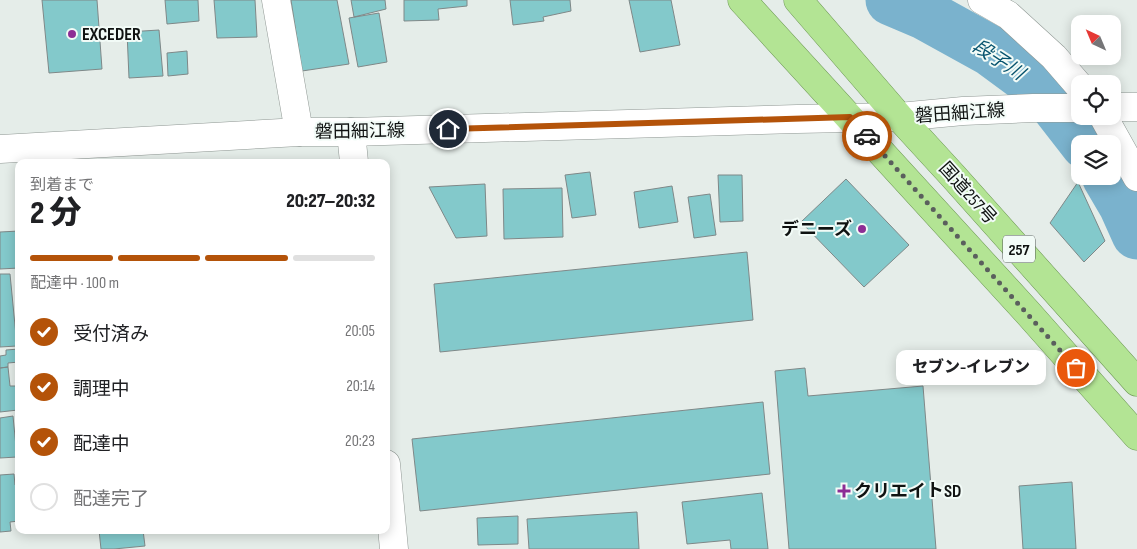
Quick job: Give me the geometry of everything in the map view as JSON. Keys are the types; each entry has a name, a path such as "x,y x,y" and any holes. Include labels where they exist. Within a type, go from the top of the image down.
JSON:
{"highway":[{"name":"257","path":"742,0 850,117"},
{"name":"257","path":"798,0 899,117"},
{"name":"国道257号","path":"850,117 1137,436"},
{"name":"国道257号","path":"899,117 1137,382"}],"main road":[{"path":"276,0 299,132"},
{"path":"982,0 1008,15 1054,57 1071,77"},
{"path":"1121,108 1137,107"},
{"name":"磐田細江線","path":"0,149 299,132 899,117 963,111 1071,108"},
{"path":"1108,125 1137,177"},
{"path":"351,132 354,159"},
{"path":"390,506 394,549"}],"building":[{"name":"EXCEDER","path":"42,0 97,0 102,69 49,73"},
{"path":"165,0 198,0 199,21 167,24"},
{"path":"214,0 255,0 257,37 217,38"},
{"path":"291,0 337,0 349,64 302,71"},
{"path":"351,0 385,0 386,9 354,17"},
{"path":"404,0 467,0 467,6 438,9 439,20 404,21"},
{"path":"510,0 570,0 571,11 543,17 544,21 513,25"},
{"path":"629,0 671,0 680,45 640,52"},
{"path":"379,13 387,62 358,67 349,18"},
{"path":"159,30 163,76 129,78 127,32"},
{"path":"187,51 188,74 168,76 167,53"},
{"path":"590,172 596,215 572,218 565,175"},
{"path":"718,175 742,175 743,221 720,222"},
{"path":"846,179 909,245 864,287 801,222"},
{"path":"485,184 487,236 456,238 429,187"},
{"path":"1076,185 1079,185 1105,241 1084,262 1050,223"},
{"path":"672,186 678,222 639,228 634,192"},
{"path":"562,188 563,237 504,239 503,189"},
{"path":"710,194 716,235 694,238 688,197"},
{"path":"15,231 15,268 0,269 0,232"},
{"path":"747,252 753,320 440,352 434,284"},
{"path":"0,274 10,274 15,346 0,347"},
{"path":"15,349 15,362 8,363 8,367 0,368 0,356 6,355 6,350"},
{"path":"8,367 10,386 15,386 15,410 0,412 0,368"},
{"path":"805,368 808,396 923,386 936,549 789,549 775,371"},
{"path":"763,402 770,474 420,511 412,439"},
{"path":"13,416 15,457 0,458 0,418"},
{"path":"14,474 15,521 10,522 11,531 0,532 0,475"},
{"path":"1072,482 1076,549 1023,549 1019,486"},
{"path":"762,493 768,549 731,549 730,540 687,544 682,502"},
{"path":"637,512 639,549 529,549 527,519"},
{"path":"518,516 518,544 478,545 477,518"},
{"path":"99,534 144,534 145,546 101,549"}],"waterway":[{"name":"段子川","path":"891,0 924,14 991,51 1044,90 1079,135"},
{"name":"段子川","path":"1112,185 1137,234"}],"way so far":[{"path":"867,136 1076,368"}],"place":[{"name":"EXCEDER","path":"72,34"},
{"name":"デニーズ","path":"862,229"},
{"name":"セブン-イレブン","path":"1076,368"},
{"name":"クリエイトSD","path":"844,491"}],"route":[{"path":"448,129 850,117 867,136"}]}
